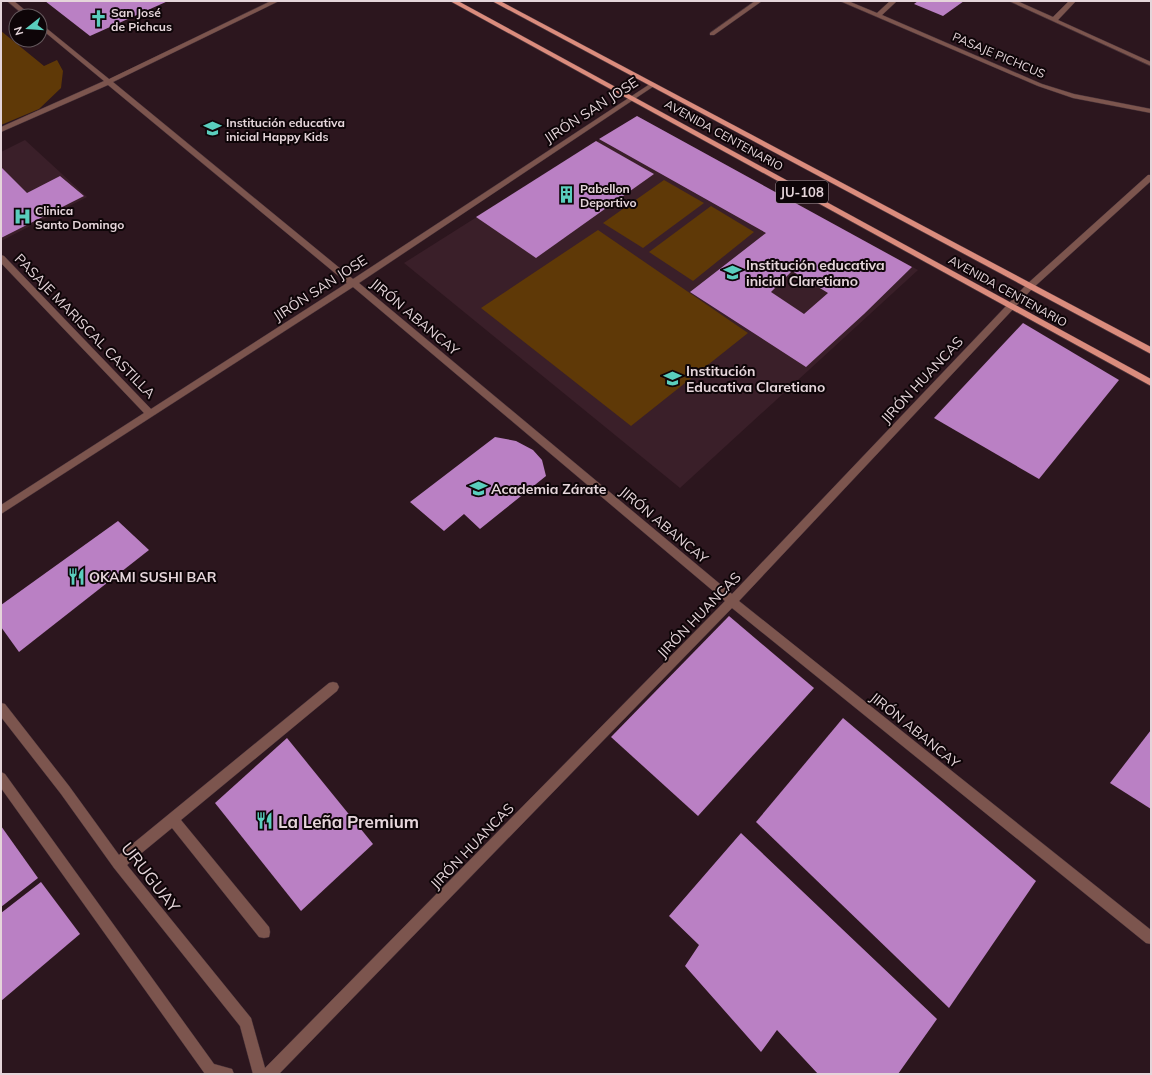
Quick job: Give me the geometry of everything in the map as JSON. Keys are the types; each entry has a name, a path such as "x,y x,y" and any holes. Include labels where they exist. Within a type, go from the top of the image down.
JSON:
{"main road":[{"name":"AVENIDA CENTENARIO","path":"453,1 1151,382"},
{"name":"AVENIDA CENTENARIO","path":"495,1 1151,351"}],"street":[{"path":"10,1 19,8"},
{"path":"1,130 108,82 276,1"},
{"path":"712,34 759,1"},
{"name":"PASAJE PICHCUS","path":"844,1 880,15 1040,85 1073,96 1151,111"},
{"path":"880,15 894,1"},
{"path":"1012,1 1151,64"},
{"path":"1054,20 1073,1"},
{"name":"JIRÓN ABANCAY","path":"48,32 352,283 732,601 1151,938"},
{"name":"JIRÓN SAN JOSE","path":"1,510 352,283 652,85"},
{"name":"JIRÓN HUANCAS","path":"269,1074 732,601 1030,287 1151,178"},
{"name":"PASAJE MARISCAL CASTILLA","path":"1,258 149,413"},
{"path":"118,864 333,687"},
{"name":"URUGUAY","path":"1,708 65,790 118,864 246,1023 260,1074"},
{"path":"1,778 210,1070 227,1074"},
{"path":"173,820 264,932"}],"shaded area":[{"path":"1,31 8,37 8,48 22,48 44,66 57,60 63,71 61,88 39,109 1,125"},
{"name":"Institución Educativa Claretiano","path":"637,116 918,270 680,488 404,263"},
{"path":"25,140 87,197 1,241 1,152"},
{"path":"664,180 704,203 643,248 603,223"},
{"path":"711,206 754,232 693,281 649,252"},
{"path":"598,230 748,333 631,426 481,308"}],"building":[{"name":"San José de Pichcus","path":"45,1 168,1 90,36"},
{"path":"918,1 964,1 943,16 914,4"},
{"path":"637,116 912,267 864,314 806,367 690,292 766,233 599,139","holes":["792,271 828,293 804,314 771,292"]},
{"name":"Pabellon Deportivo","path":"596,141 654,174 536,258 476,217"},
{"name":"Clinica Santo Domingo","path":"1,167 27,193 60,176 84,196 1,238"},
{"path":"1023,323 1119,380 1039,479 934,418"},
{"name":"Academia Zárate","path":"495,437 516,441 533,450 542,460 546,476 480,529 464,514 444,531 410,502"},
{"name":"OKAMI SUSHI BAR","path":"118,521 149,550 19,652 1,627 1,605"},
{"path":"729,616 814,688 698,816 611,737"},
{"path":"843,718 1036,881 949,1008 756,822"},
{"path":"1151,730 1151,809 1110,783"},
{"path":"287,738 373,844 301,911 215,803"},
{"path":"1,826 38,878 1,907"},
{"path":"741,833 937,1019 898,1074 818,1074 777,1030 761,1052 685,966 699,945 669,916"},
{"path":"41,882 80,934 1,1001 1,913"}],"place":[{"name":"San José de Pichcus","path":"98,19"},
{"name":"Institución educativa inicial Happy Kids","path":"213,129"},
{"name":"Pabellon Deportivo","path":"567,195"},
{"name":"Clinica Santo Domingo","path":"22,217"},
{"name":"Institución educativa inicial Claretiano","path":"733,273"},
{"name":"Institución Educativa Claretiano","path":"673,379"},
{"name":"Academia Zárate","path":"478,489"},
{"name":"OKAMI SUSHI BAR","path":"76,577"},
{"name":"La Leña Premium","path":"265,821"}]}
